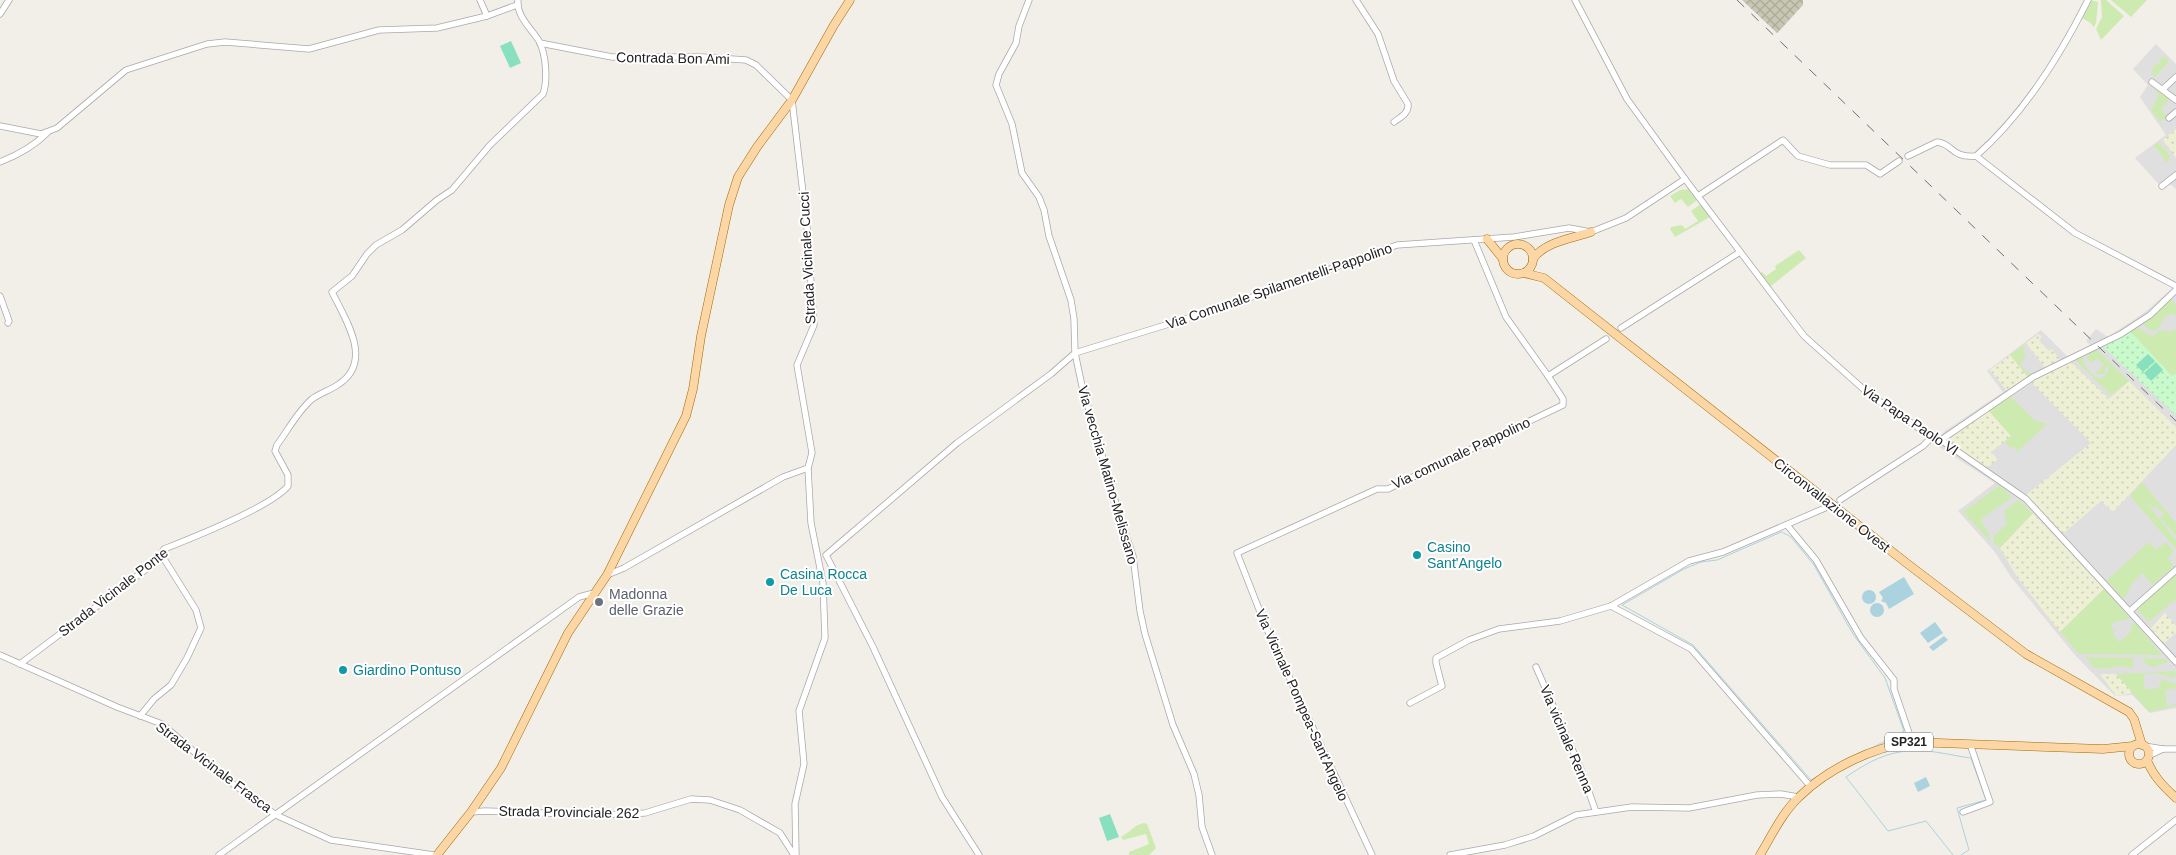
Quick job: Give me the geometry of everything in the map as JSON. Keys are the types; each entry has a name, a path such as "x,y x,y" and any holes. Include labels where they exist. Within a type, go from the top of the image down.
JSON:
{"main road":[{"path":"435,855 471,812 501,768 568,633 607,575 686,416 729,205 738,177 757,147 792,100 850,0"},
{"path":"1487,239 1503,259 1510,272 1514,274 1524,273 1540,251 1547,247 1592,232"},
{"path":"1503,259 1507,250 1516,245 1529,249 1547,247"},
{"path":"1493,247 1507,250"},
{"path":"1529,249 1533,262 1544,278"},
{"name":"Circonvallazione Ovest","path":"1524,273 1544,278 1909,566 2026,654 2129,712 2134,719 2138,734 2138,746"},
{"name":"SP321","path":"1760,855 1782,818 1798,797 1811,787 1872,751 1912,742 2103,749 2138,746"},
{"path":"2132,762 2129,752 2138,746 2148,752 2151,771 2159,782"},
{"path":"2103,749 2122,754 2159,782 2176,798"},
{"path":"2132,762 2142,763 2148,758"}],"street":[{"path":"0,14 9,0"},
{"path":"480,0 487,16"},
{"path":"979,855 942,797 873,647 826,555 957,443 1051,374 1075,353 1074,318 1071,300 1057,263 1039,197 1022,173 1012,124 996,84 999,74 1016,43 1019,26 1029,0"},
{"path":"1356,0 1378,34 1394,81 1408,104 1408,109 1404,115 1394,122"},
{"name":"Via Papa Paolo VI","path":"1575,0 1627,99 1804,336 1870,395 1932,437 1941,440 2026,499 2176,662"},
{"path":"1976,156 2014,118 2076,24 2088,0"},
{"path":"0,162 11,158 57,128 126,70 207,44 225,42 309,49 380,30 437,28 487,16 518,2"},
{"name":"Strada Vicinale Ponte","path":"20,664 157,561 164,549 257,508 288,486 288,475 276,451 277,445 313,399 339,385 346,378 350,373 357,350 355,338 332,292 352,276 367,254 376,245 402,230 437,200 452,190 490,145 543,94 547,73 540,43 520,14 518,2"},
{"name":"Contrada Bon Ami","path":"540,43 612,57 703,57 746,60 756,65 792,100"},
{"path":"2162,89 2176,77"},
{"path":"2152,82 2176,100"},
{"name":"Strada Vicinale Cucci","path":"792,100 808,227 814,325 797,365 812,453 808,468 812,522 823,583 825,638 799,712 804,764 795,804 795,855"},
{"path":"2169,118 2176,112"},
{"path":"0,126 47,133"},
{"path":"1698,196 1783,140 1798,156 1830,165 1866,165 1880,174 1900,161"},
{"path":"1908,156 1937,142 1941,142 1959,155 1976,156 2075,233 2176,286"},
{"path":"2162,186 2176,175"},
{"path":"1487,239 1569,228 1592,232 1626,218 1685,179"},
{"name":"Via Comunale Spilamentelli-Pappolino","path":"1075,353 1227,306 1397,245 1487,239"},
{"path":"1474,240 1506,317 1548,376 1606,338"},
{"path":"1621,328 1740,252"},
{"path":"1941,440 2033,377 2121,334 2150,315 2176,290"},
{"path":"0,296 8,323"},
{"name":"Via vecchia Matino-Melissano","path":"1075,353 1094,431 1133,556 1140,610 1152,660 1173,725 1194,774 1199,796 1202,827 1212,855"},
{"name":"Via comunale Pappolino","path":"1237,553 1377,490 1388,488 1563,405 1563,399 1548,376"},
{"path":"1840,500 1923,446 1932,437"},
{"path":"607,575 628,566 775,482 808,468"},
{"path":"1410,703 1442,686 1436,658 1469,640 1499,629 1560,621 1611,606 1689,561 1723,552 1825,508"},
{"path":"1787,525 1816,560 1861,638 1894,680 1894,689 1912,742"},
{"name":"Via Vicinale Pompea-Sant'Angelo","path":"1237,553 1266,627 1372,855"},
{"path":"140,716 154,699 171,685 187,658 201,628 196,610 161,554"},
{"path":"2130,611 2176,570"},
{"path":"219,855 579,597 594,593"},
{"path":"1611,606 1691,649 1811,787"},
{"name":"Strada Vicinale Frasca","path":"0,656 162,724 222,776 276,815 331,840 435,855"},
{"name":"Via vicinale Renna","path":"1536,667 1580,766 1596,812"},
{"path":"1963,812 1990,802 1970,744"},
{"path":"2138,746 2176,749"},
{"path":"2148,758 2163,749"},
{"path":"1450,855 1505,845 1534,836 1576,815 1632,807 1690,808 1757,795 1781,794 1798,797"},
{"name":"Strada Provinciale 262","path":"471,812 602,815 645,813 691,799 710,800 740,810 780,833 795,855"},
{"path":"2132,855 2176,820"}],"shaded area":[{"path":"1742,0 1803,0 1803,5 1777,33"},
{"path":"2156,44 2176,64 2176,189 2170,184 2162,188 2135,158 2166,135 2140,97 2148,85 2133,69"},
{"path":"2176,129 2176,158 2163,140"},
{"path":"2176,285 2176,708 2150,713 2132,695 2115,696 2074,654 2011,577 1994,551 1958,511 1995,483 1933,443 1945,431 2003,392 1987,371 2041,330 2067,356 2091,346 2086,341 2096,329 2108,337 2145,312"},
{"path":"2038,334 2042,337 2039,340 2049,351 2052,349 2059,358 2059,361 2045,368 2026,343"},
{"path":"2010,355 2028,377 2008,392 1990,370"},
{"path":"2070,361 2109,399 2129,381 2176,427 2176,445 2113,512 2101,501 2063,534 2026,495 2091,443 2031,382"},
{"path":"1988,409 2013,435 1991,452 1998,459 1987,468 1960,451 1950,439 1952,435"},
{"path":"2033,513 2104,589 2060,632 2017,577 2000,548"},
{"path":"2165,613 2176,626 2176,633 2163,644 2154,633 2156,631 2150,629"},
{"path":"2100,674 2116,674 2133,693 2116,696"}],"green space":[{"path":"2090,0 2098,2 2094,27 2082,18"},
{"path":"2101,0 2106,0 2124,16 2101,40 2096,29 2102,17"},
{"path":"2111,0 2147,0 2131,17"},
{"path":"511,41 521,63 510,68 500,46"},
{"path":"2164,56 2169,61 2155,77 2153,76 2152,68 2160,63 2159,61"},
{"path":"2153,88 2169,99 2161,109 2167,117 2160,122 2151,110 2159,95"},
{"path":"2158,142 2170,156 2167,163 2154,145"},
{"path":"1689,189 1697,200 1688,207 1681,199 1675,203 1670,196 1680,190"},
{"path":"1701,204 1710,217 1675,237 1670,229 1671,227 1682,225 1685,229 1698,221 1691,211"},
{"path":"1799,250 1806,258 1770,287 1760,273 1762,272 1766,276 1776,269 1775,266"},
{"path":"2171,299 2176,305 2176,316 2172,313 2164,318 2157,330 2150,331 2142,323"},
{"path":"2136,326 2153,336 2161,330 2170,332 2176,329 2176,374 2172,376 2129,330"},
{"path":"2129,330 2172,376 2176,374 2176,415 2102,346"},
{"path":"2024,345 2025,349 2023,351 2026,355 2020,364 2027,373 2029,372 2032,375 2028,377 2010,355"},
{"path":"2097,350 2129,381 2111,395 2075,360 2082,356 2086,367 2091,373 2102,378 2108,372 2108,367 2106,366 2104,374 2095,374 2104,365 2097,358 2092,363 2087,358 2088,354"},
{"path":"2148,354 2155,361 2143,372 2136,365"},
{"path":"2156,362 2163,370 2151,381 2144,373"},
{"path":"2009,395 2034,420 2047,424 2017,452 2015,448 2009,447 2005,441 2011,436 1987,409"},
{"path":"2142,482 2176,523 2176,536 2160,517 2164,514 2161,510 2156,506 2153,508 2142,497 2176,540 2176,549 2130,496"},
{"path":"2000,485 2011,498 1981,520 1991,542 1963,512"},
{"path":"2017,501 2020,501 2033,513 2000,548 1994,543 1993,537 2007,524 2004,511"},
{"path":"2149,542 2156,550 2166,542 2174,552 2168,558 2174,566 2153,585 2142,573 2132,583 2125,598 2122,598 2107,580"},
{"path":"2176,575 2176,599 2149,622 2137,609"},
{"path":"2104,589 2130,618 2112,623 2112,629 2115,632 2113,634 2119,642 2131,632 2131,624 2135,623 2162,655 2079,654 2060,632"},
{"path":"2086,657 2133,658 2133,668 2119,666 2107,669 2094,668"},
{"path":"2142,658 2166,659 2168,662 2153,667 2145,663"},
{"path":"2176,671 2174,678 2156,673 2144,674 2144,688 2152,689 2160,686 2161,679 2176,684 2176,688 2165,690 2167,706 2176,704 2176,706 2149,712 2116,674"},
{"path":"1110,814 1119,837 1107,841 1099,818"},
{"path":"1144,823 1147,824 1156,848 1149,855 1129,855 1129,852 1149,844 1146,834 1123,840 1121,837"}],"water":[{"path":"1904,577 1914,594 1889,609 1886,603 1881,601 1883,598 1879,592"},
{"path":"1869,590 1874,592 1876,597 1874,602 1869,604 1864,602 1862,597 1864,592"},
{"path":"1877,603 1882,605 1884,610 1882,615 1877,617 1872,615 1870,610 1872,605"},
{"path":"1935,622 1943,633 1928,643 1920,633"},
{"path":"1944,636 1948,640 1933,651 1929,647"},
{"path":"1926,777 1930,786 1918,792 1914,783"}],"waterway":[{"path":"1782,532 1791,537 1814,565 1853,634 1885,678 1904,731 1811,780 1693,645 1622,605 1684,569 1701,562 1717,560 1782,532"},
{"path":"1953,855 1926,821 1888,831 1846,777 1878,758 1893,753 1917,750 1971,758 1986,800 1957,808 1969,850 1961,855"}],"railway":[{"path":"1737,0 2176,421"}],"place":[{"name":"Casino Sant'Angelo","path":"1417,555"},
{"name":"Casina Rocca De Luca","path":"770,582"},
{"name":"Madonna delle Grazie","path":"599,602"},
{"name":"Giardino Pontuso","path":"343,670"}]}
